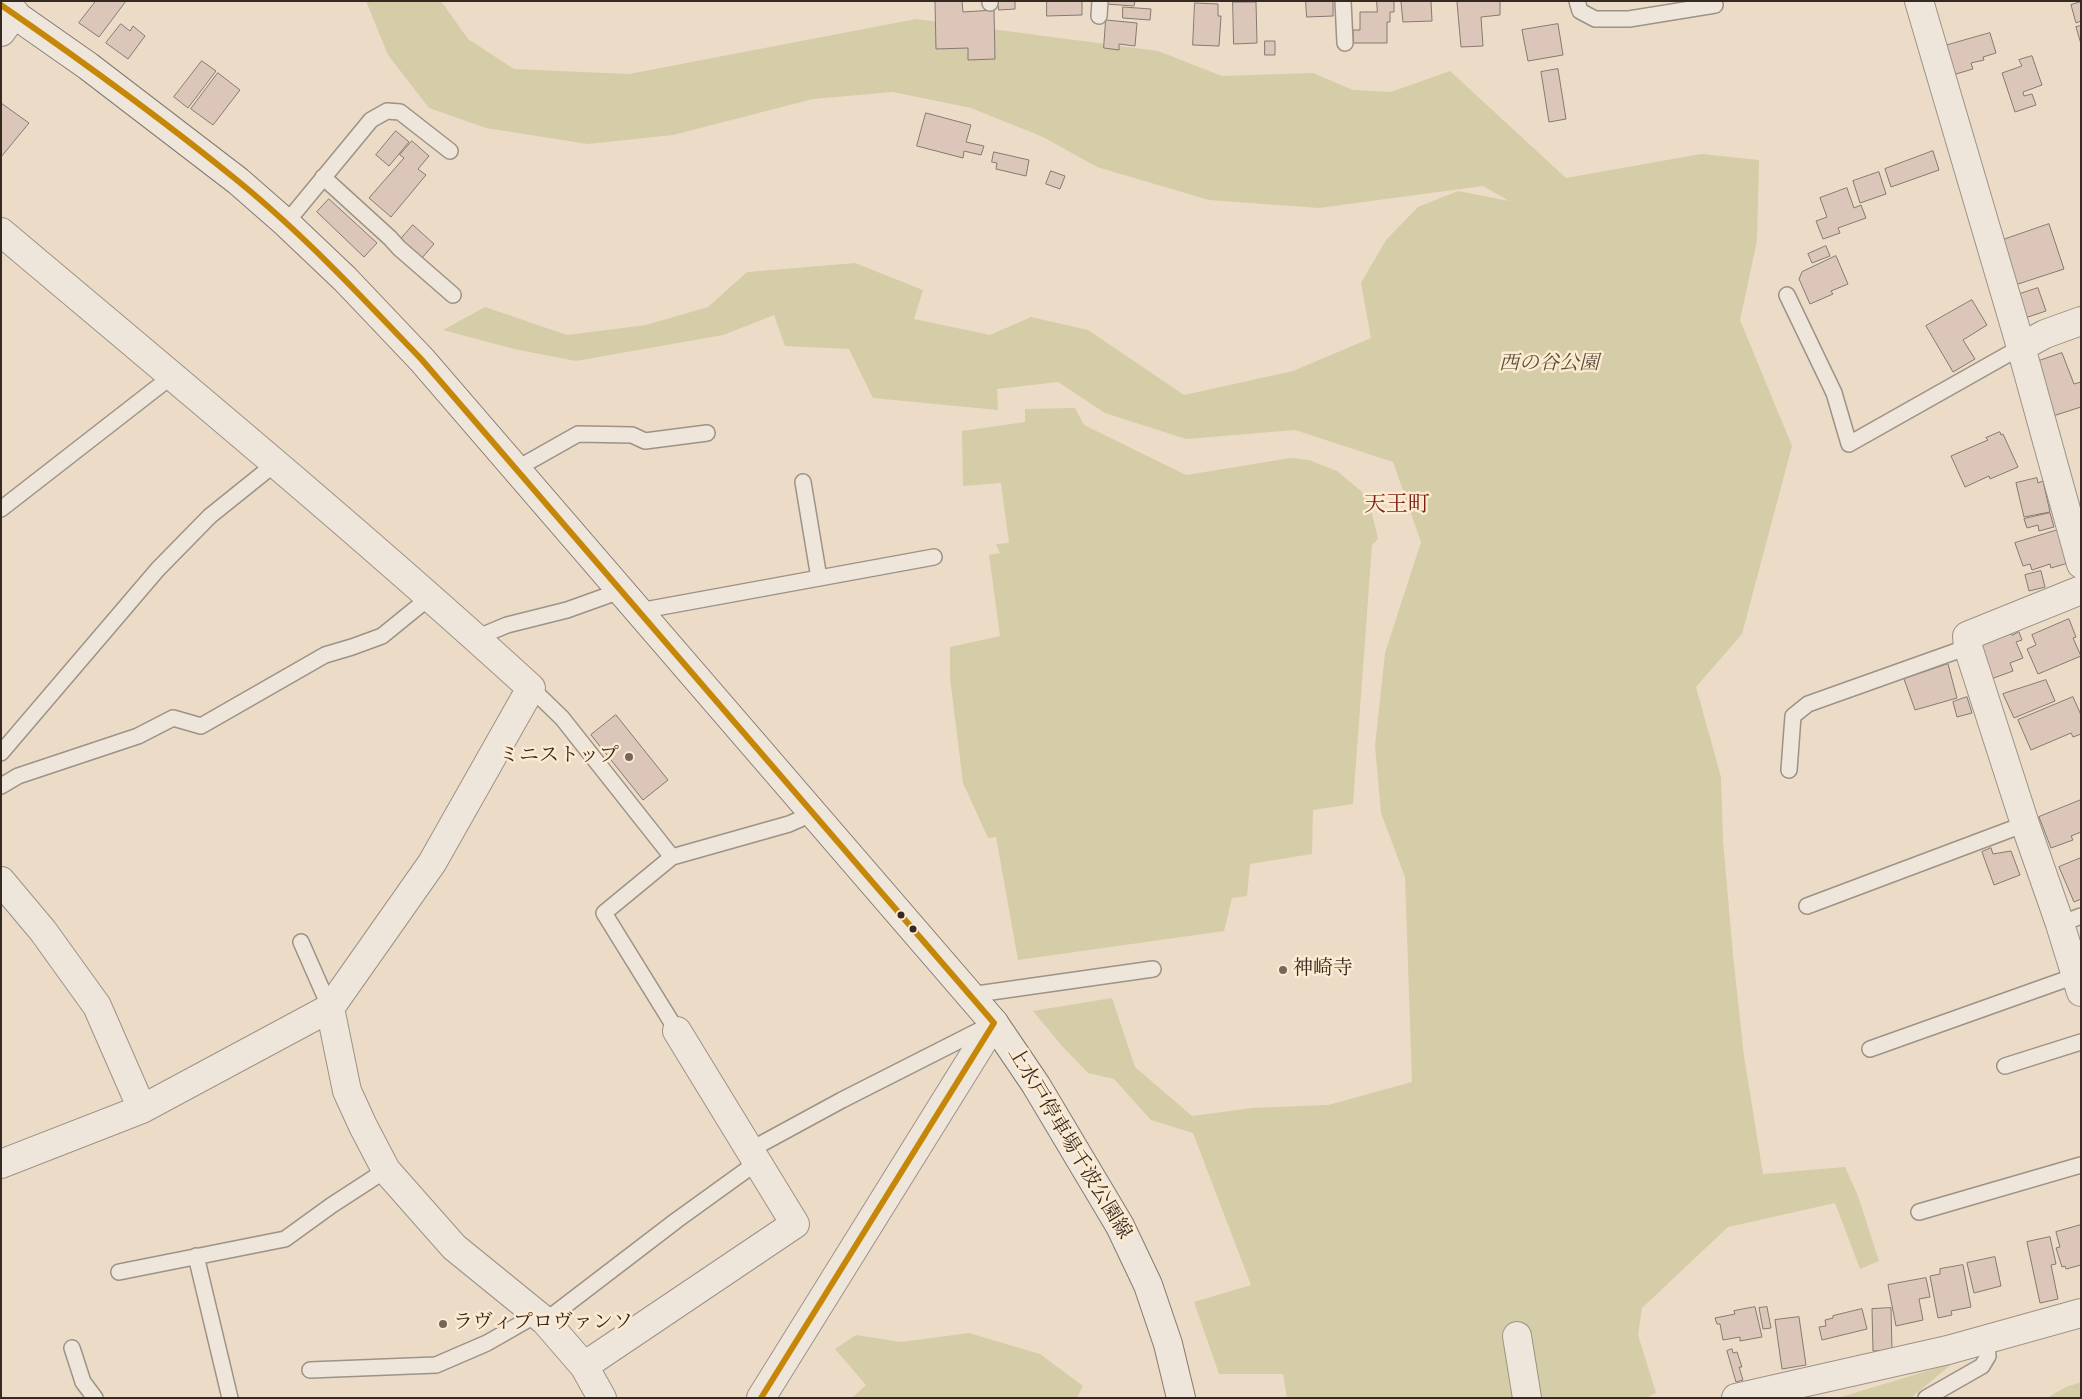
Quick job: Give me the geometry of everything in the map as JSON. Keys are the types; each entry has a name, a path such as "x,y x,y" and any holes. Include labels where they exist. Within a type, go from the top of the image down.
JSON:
{"street":[{"path":"1920,1 2021,347 2081,564"},
{"name":"上水戸停車場千波公園線","path":"10,13 88,66 238,181 346,279 422,360 994,1023 1036,1085 1120,1226 1148,1284 1168,1344 1181,1398"},
{"path":"1,232 276,463 531,688 432,863 330,1008 142,1109 1,1164"},
{"path":"2021,347 2045,334 2081,321"},
{"path":"2078,984 2071,920 2025,824 1968,647 1967,636 2081,590"},
{"path":"1,881 43,931 97,1006 142,1109"},
{"path":"330,1008 347,1091 386,1170 454,1247 540,1318 584,1366 602,1398"},
{"path":"761,1398 994,1023"},
{"path":"584,1366 795,1224 677,1031"},
{"path":"1746,1396 1948,1350 2081,1313"},
{"path":"1517,1336 1527,1398"}],"lane":[{"path":"1343,1 1345,43"},
{"path":"1576,1 1580,11 1595,19 1629,18 1715,6"},
{"path":"286,223 371,120 386,111 400,112 450,151"},
{"path":"323,177 453,295"},
{"path":"1786,295 1834,393 1848,444 2021,347"},
{"path":"1,509 172,376"},
{"path":"516,469 578,434 632,435 645,441 707,432"},
{"path":"1,753 165,563 210,516 276,463"},
{"path":"803,482 819,578"},
{"path":"639,611 934,557"},
{"path":"476,638 507,626 567,610 620,591"},
{"path":"1,786 18,776 138,736 173,718 201,726 324,655 352,648 382,636 430,597"},
{"path":"1789,770 1792,716 1808,704 1968,647"},
{"path":"531,688 562,718 672,857"},
{"path":"677,1031 604,913 672,857 789,824 814,813"},
{"path":"1808,906 2025,824"},
{"path":"301,942 330,1008"},
{"path":"970,995 1153,969"},
{"path":"1870,1049 2078,984"},
{"path":"310,1370 436,1365 540,1318 670,1226 753,1156 842,1100 994,1023"},
{"path":"2005,1066 2081,1042"},
{"path":"1919,1212 2081,1165"},
{"path":"119,1272 285,1239 332,1205 386,1170"},
{"path":"196,1256 230,1398"},
{"path":"1926,1398 1982,1366 1988,1356 1986,1339"},
{"path":"72,1348 83,1382 95,1398"}],"green space":[{"name":"西の谷公園","path":"366,1 441,1 468,39 514,69 629,74 916,19 1158,51 1222,76 1313,73 1353,90 1391,92 1450,71 1566,178 1701,154 1759,160 1757,241 1740,320 1792,446 1742,634 1696,687 1721,777 1723,840 1733,955 1744,1056 1763,1174 1845,1167 1858,1196 1879,1261 1860,1269 1835,1203 1728,1227 1642,1308 1638,1335 1656,1393 1646,1398 1287,1398 1283,1374 1219,1374 1194,1302 1251,1285 1193,1133 1151,1120 1114,1079 1088,1073 1062,1046 1033,1011 1112,998 1135,1067 1192,1116 1252,1108 1328,1105 1412,1082 1405,877 1381,813 1375,746 1385,653 1421,542 1393,462 1295,430 1186,439 1105,413 1058,382 997,389 998,410 873,398 849,349 785,346 774,315 723,335 576,361 514,349 443,330 485,307 567,335 646,325 708,307 747,272 855,263 923,290 914,319 990,335 1031,317 1088,330 1184,395 1293,371 1371,338 1361,283 1386,240 1418,207 1458,191 1509,201 1483,186 1319,208 1209,200 1097,167 1043,137 971,108 893,92 813,99 673,135 588,144 486,128 429,108 388,55"},
{"path":"1075,408 1084,425 1186,475 1291,458 1309,460 1337,471 1368,497 1378,539 1372,545 1353,804 1313,810 1312,854 1250,864 1247,896 1232,898 1224,931 1018,960 996,837 988,838 963,783 950,678 950,647 1000,636 989,555 1000,553 996,544 1009,543 1001,483 963,486 962,431 1025,422 1025,409"},
{"path":"969,1333 1040,1354 1083,1386 1077,1398 852,1398 866,1385 835,1349 856,1335 901,1342"},
{"path":"1953,1363 1911,1398 1838,1398"},
{"path":"2081,1382 2081,1398 2047,1398 2066,1387"}],"building":[{"path":"96,1 126,1 99,37 79,23"},
{"path":"962,1 963,12 994,10 995,59 968,60 968,48 936,49 935,2"},
{"path":"998,1 1015,1 1015,9 999,10"},
{"path":"1047,1 1082,1 1082,15 1047,16"},
{"path":"1105,1 1135,1 1134,6 1105,4"},
{"path":"1306,1 1333,1 1333,16 1307,17"},
{"path":"1377,1 1394,1 1394,12 1390,12 1390,22 1387,22 1387,43 1353,43 1353,30 1360,30 1360,12 1377,12"},
{"path":"1431,1 1432,21 1403,22 1401,2"},
{"path":"1500,1 1500,15 1481,17 1483,46 1461,47 1457,2"},
{"path":"1233,2 1256,2 1257,43 1234,44"},
{"path":"2081,2 2081,21 2076,23 2071,5"},
{"path":"1195,3 1218,4 1218,16 1221,16 1219,46 1193,45"},
{"path":"1123,7 1151,9 1150,20 1123,18"},
{"path":"1106,20 1137,23 1135,46 1119,44 1119,50 1104,48"},
{"path":"121,24 130,31 133,26 145,36 128,59 106,43"},
{"path":"1558,24 1563,55 1528,61 1522,30"},
{"path":"2081,26 2081,44 2076,27"},
{"path":"1990,33 1996,53 1983,57 1984,60 1971,63 1973,69 1949,76 1941,47"},
{"path":"1265,41 1275,41 1275,55 1265,55"},
{"path":"2032,56 2042,85 2023,92 2024,96 2032,94 2036,105 2015,112 2002,73 2022,66 2019,60"},
{"path":"202,61 216,71 188,108 174,97"},
{"path":"1558,69 1566,119 1549,122 1541,72"},
{"path":"218,73 240,90 213,125 191,109"},
{"path":"1,103 29,123 1,157"},
{"path":"926,113 971,125 966,142 984,146 981,155 964,151 963,158 917,146"},
{"path":"396,131 409,142 389,166 376,155"},
{"path":"412,141 429,156 418,169 426,175 391,217 369,198 404,158 400,155"},
{"path":"1933,151 1939,170 1891,187 1885,169"},
{"path":"994,152 1029,160 1026,176 996,169 997,163 992,162"},
{"path":"1051,171 1065,176 1060,189 1046,184"},
{"path":"1879,172 1886,194 1860,203 1853,181"},
{"path":"1847,188 1854,208 1861,205 1866,218 1838,228 1840,233 1823,239 1816,221 1827,217 1820,198"},
{"path":"329,199 377,243 364,257 317,212"},
{"path":"2049,224 2064,269 2015,285 2000,241"},
{"path":"413,225 434,244 421,259 400,240"},
{"path":"1826,246 1830,256 1812,263 1808,254"},
{"path":"1836,256 1848,284 1831,291 1833,294 1810,304 1799,279 1802,272"},
{"path":"2038,288 2046,311 2022,319 2014,296"},
{"path":"1972,300 1987,325 1963,340 1975,359 1953,372 1926,326"},
{"path":"2062,353 2074,384 2081,382 2081,407 2053,416 2036,362"},
{"path":"2000,432 2001,435 2003,434 2018,467 1990,479 1989,476 1965,487 1951,456 1988,440 1986,438"},
{"path":"2037,478 2038,483 2043,481 2050,512 2024,517 2016,483"},
{"path":"2050,513 2054,527 2039,531 2038,525 2027,528 2024,519"},
{"path":"2058,530 2068,563 2051,568 2050,564 2032,570 2030,564 2023,566 2015,543"},
{"path":"2041,571 2045,587 2029,591 2025,575"},
{"path":"2069,619 2076,637 2073,638 2081,656 2038,674 2027,649 2036,645 2032,635"},
{"path":"2019,632 2022,640 2016,642 2023,658 2010,663 2013,671 1991,679 1980,646 2011,633 2012,635"},
{"path":"1948,664 1957,698 1915,710 1904,679"},
{"path":"2046,680 2055,701 2014,718 2003,694"},
{"path":"1967,697 1972,713 1957,717 1953,702"},
{"path":"2073,697 2081,715 2081,734 2073,737 2071,733 2031,750 2018,720"},
{"name":"ミニストップ","path":"616,715 668,780 643,800 591,735"},
{"path":"2081,800 2081,832 2071,836 2073,840 2051,848 2039,817"},
{"path":"1991,848 1993,854 2011,851 2020,875 1994,885 1982,852"},
{"path":"2081,858 2081,899 2074,902 2059,867"},
{"path":"2081,1225 2081,1265 2066,1269 2065,1266 2062,1267 2056,1248 2060,1247 2056,1232"},
{"path":"2050,1237 2056,1264 2051,1265 2058,1299 2040,1303 2027,1242"},
{"path":"1995,1257 2001,1286 1974,1293 1967,1263"},
{"path":"1963,1265 1971,1307 1951,1311 1952,1315 1938,1318 1930,1276 1940,1274 1940,1269"},
{"path":"1926,1278 1930,1297 1919,1299 1923,1320 1896,1326 1888,1285"},
{"path":"1755,1307 1762,1337 1740,1341 1740,1337 1723,1340 1720,1324 1717,1324 1715,1318 1735,1314 1734,1311"},
{"path":"1767,1307 1771,1328 1763,1329 1759,1308"},
{"path":"1891,1308 1892,1350 1873,1351 1872,1309"},
{"path":"1862,1309 1867,1329 1822,1340 1819,1327 1826,1326 1825,1320 1833,1318 1833,1316"},
{"path":"1799,1317 1806,1365 1782,1369 1775,1320"},
{"path":"1732,1349 1733,1353 1737,1352 1742,1367 1739,1367 1743,1380 1736,1382 1727,1351"}],"transit line":[{"path":"1,5 62,47 238,181 310,245 355,290 422,360 994,1023 761,1398"}],"place":[{"name":"ミニストップ","path":"629,757"},
{"name":"神崎寺","path":"1283,970"},
{"name":"ラヴィプロヴァンソ","path":"443,1324"}],"district":[{"name":"天王町","path":"1397,507"}]}
